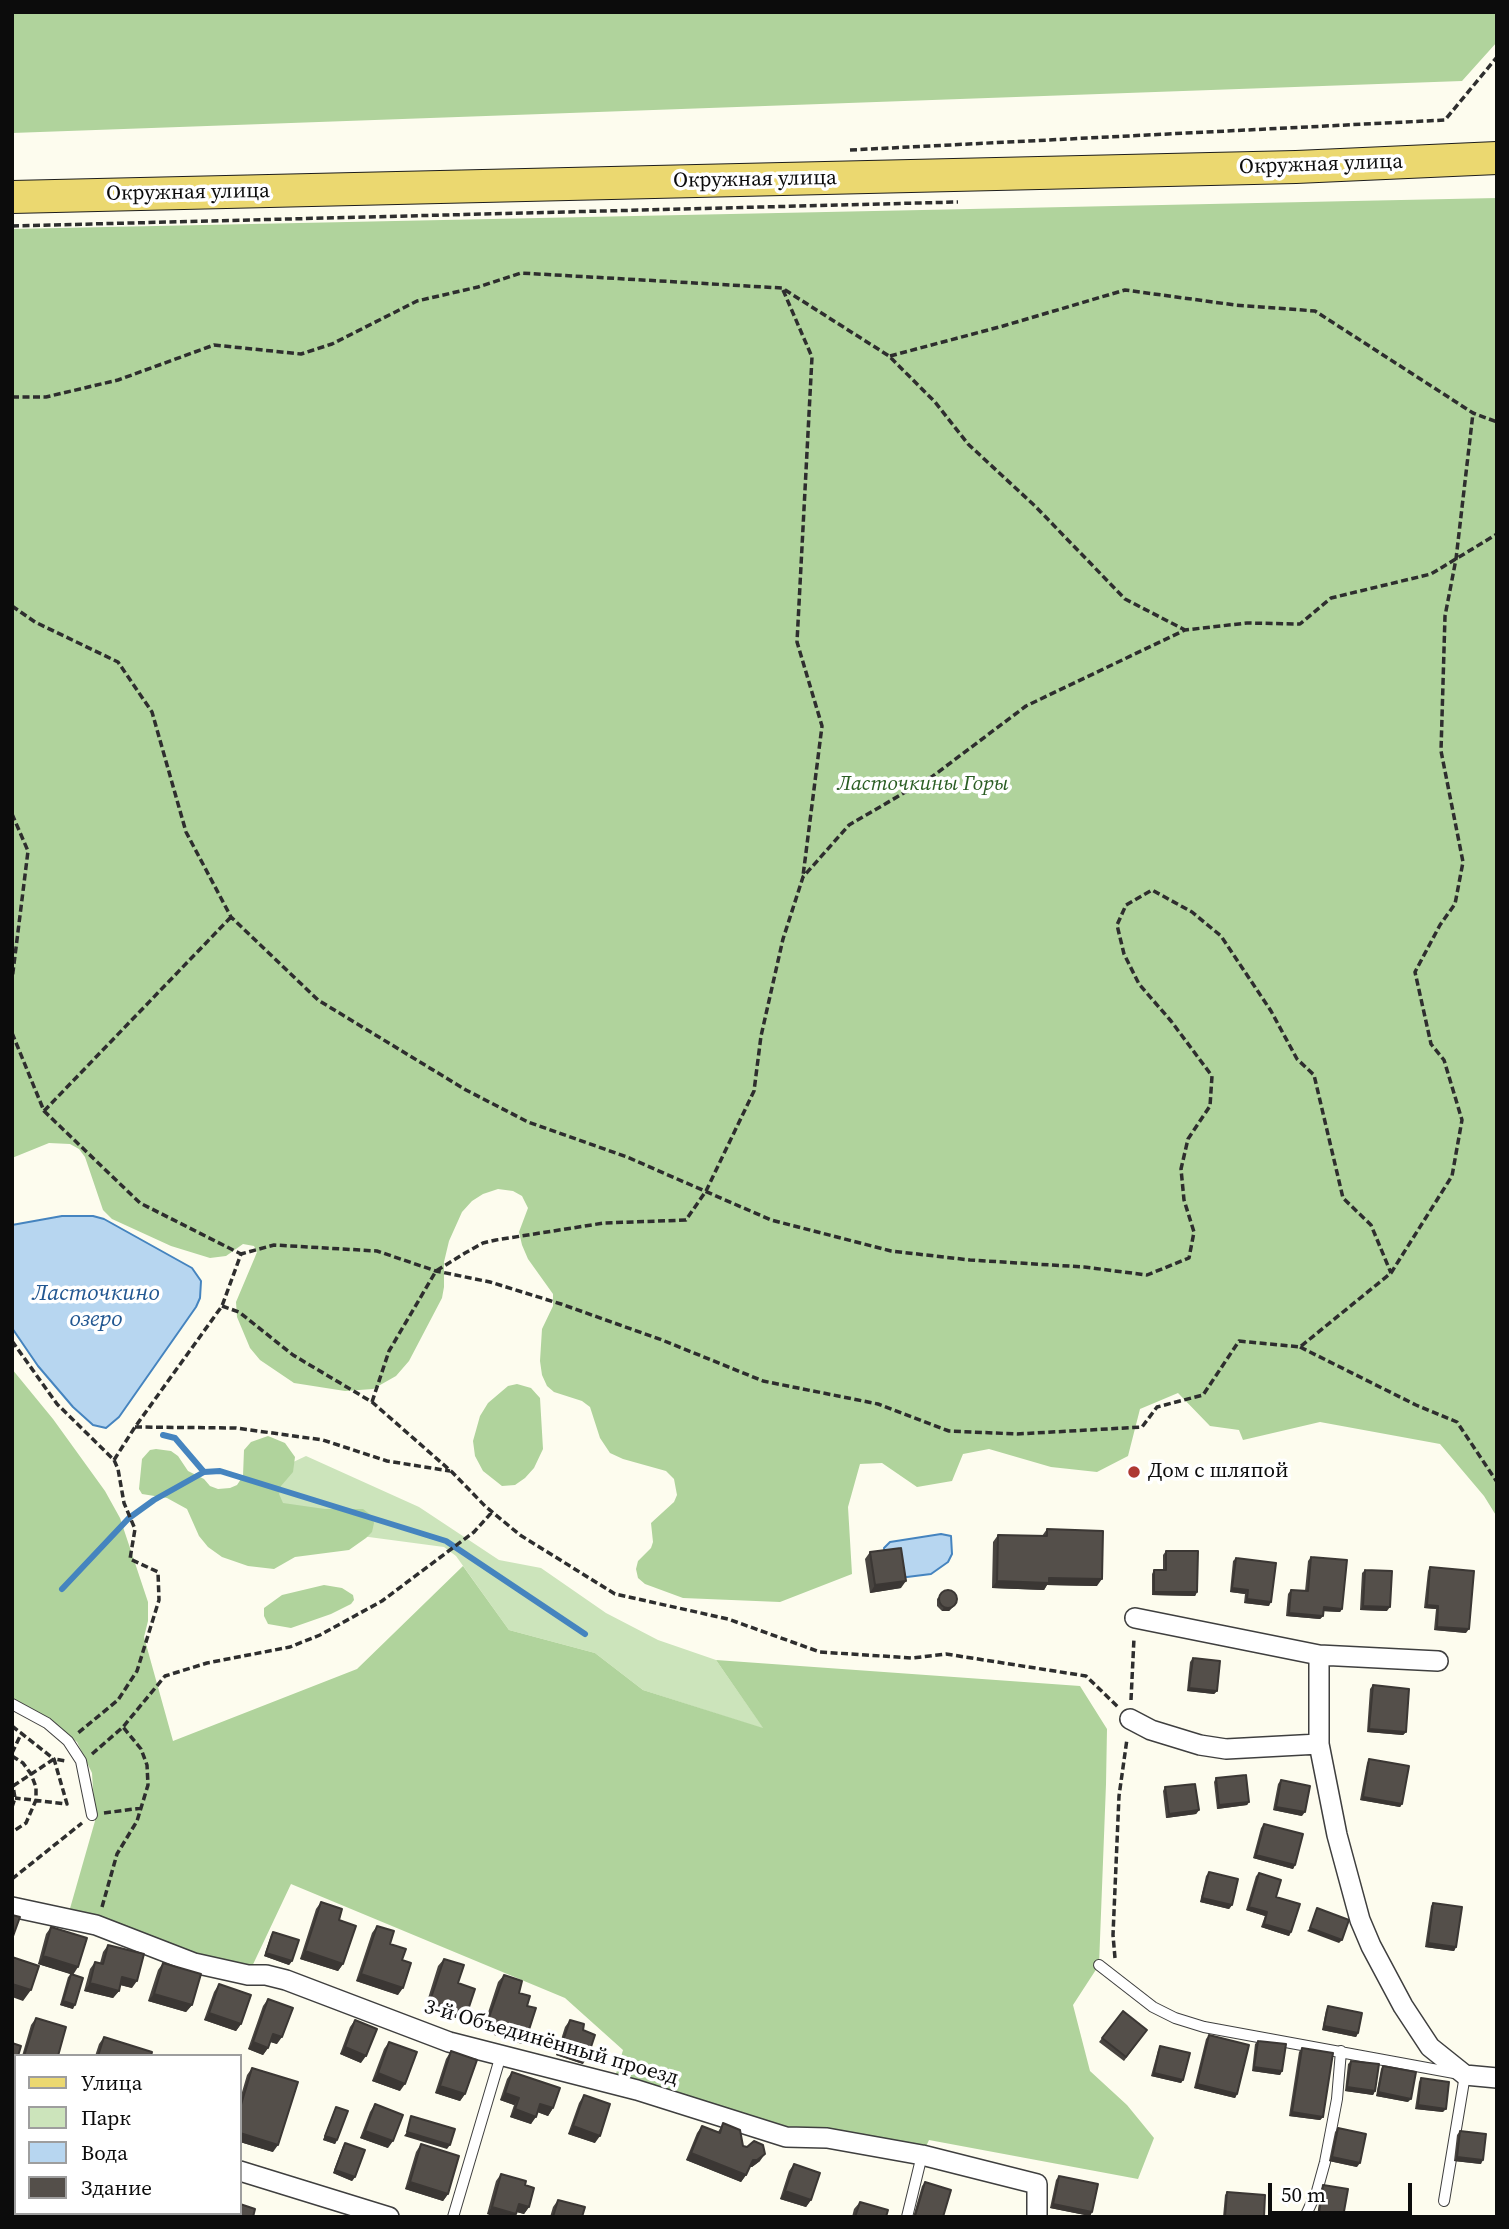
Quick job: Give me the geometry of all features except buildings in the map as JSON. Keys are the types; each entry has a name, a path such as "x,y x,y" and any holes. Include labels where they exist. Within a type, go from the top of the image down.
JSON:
{"main road":[{"name":"Окружная улица","path":"12,197 1296,167 1497,158"}],"street":[{"path":"1135,1618 1319,1655 1438,1661"},
{"path":"1319,1655 1319,1744 1337,1835 1360,1920 1403,2006 1430,2048 1465,2074 1497,2078"},
{"path":"1130,1719 1151,1730 1200,1745 1226,1749 1319,1744"},
{"name":"3-й Объединённый проезд","path":"12,1907 96,1926 194,1963 286,1980 449,2042 637,2090 786,2137 827,2138 922,2154 1037,2184 1037,2217"},
{"path":"242,2172 389,2217"}],"lane":[{"path":"12,1704 47,1723 68,1741 81,1761 92,1815"},
{"path":"1099,1965 1153,2007 1204,2027 1465,2074 1444,2200"},
{"path":"1305,2217 1317,2191 1325,2162 1337,2099 1341,2051"},
{"path":"453,2217 501,2055"},
{"path":"907,2217 922,2154"}],"path":[{"path":"846,150 1445,120 1497,57"},
{"path":"12,397 46,397 118,380 214,345 301,354 332,344 417,301 478,287 521,273 782,288 890,356 935,402 968,444 1035,506 1125,599 1185,630"},
{"path":"372,1402 389,1351 436,1270 483,1243 496,1240 604,1223 686,1220 706,1191 754,1091 763,1024 783,939 803,877 822,726 797,642 812,357 782,288"},
{"path":"890,356 1125,290 1235,305 1315,311 1473,413 1497,422"},
{"path":"1300,1347 1391,1273 1452,1176 1462,1120 1444,1060 1431,1044 1415,972 1440,925 1455,904 1464,862 1441,751 1446,616 1456,559 1473,413"},
{"path":"803,877 849,825 933,776 1026,706 1185,630 1247,623 1300,624 1331,598 1431,574 1497,534"},
{"path":"12,606 35,622 118,662 152,712 186,832 231,917 318,1000 466,1090 528,1122 627,1157 771,1220 891,1251 1147,1275 1189,1258 1194,1232 1184,1200 1181,1169 1188,1139 1210,1106 1212,1076 1139,984 1124,954 1117,925 1126,905 1152,890 1192,912 1221,936 1271,1011 1297,1059 1314,1075 1343,1198 1371,1224 1391,1273"},
{"path":"12,814 28,851 14,943 12,980"},
{"path":"44,1111 231,917"},
{"path":"12,1033 44,1111 141,1203 241,1254 274,1245 377,1251 561,1304 662,1340 763,1381 878,1404 949,1431 1017,1434 1142,1427 1157,1407 1203,1395 1239,1341 1300,1347 1416,1405 1457,1422 1497,1482"},
{"path":"114,1460 222,1307 241,1254"},
{"path":"222,1307 239,1312 293,1355 372,1402 520,1535 615,1594 727,1619 820,1652 912,1658 946,1654 1086,1676 1130,1719"},
{"path":"12,1341 57,1404 114,1460 118,1469 121,1495 135,1529 130,1559 158,1572 159,1600 137,1671 118,1700 68,1741"},
{"path":"135,1427 236,1428 323,1440 387,1461 452,1472"},
{"path":"12,1726 54,1759 77,1763 94,1753 123,1727 165,1676 207,1663 278,1650 305,1642 382,1601 451,1548 463,1542 493,1511"},
{"path":"1117,1979 1113,1935 1119,1796 1130,1719 1135,1618"},
{"path":"96,1926 117,1854 142,1808 148,1785 147,1765 141,1749 123,1727"},
{"path":"12,1832 26,1823 36,1800 36,1787 31,1774 23,1763 12,1755 22,1732"},
{"path":"12,1807 15,1798 13,1785 54,1759"},
{"path":"15,1798 67,1804 54,1759"},
{"path":"12,1878 92,1815 142,1808"}],"green space":[{"path":"12,12 1497,12 1497,42 1462,81 12,133"},
{"name":"Ласточкины Горы","path":"1497,198 1497,1517 1484,1496 1440,1444 1320,1422 1243,1440 1239,1430 1210,1426 1178,1393 1140,1409 1128,1456 1097,1472 1051,1467 989,1449 963,1454 952,1481 917,1487 882,1463 860,1464 848,1507 852,1574 780,1602 683,1598 645,1584 638,1578 636,1569 638,1561 651,1548 653,1542 651,1523 674,1502 677,1495 674,1479 666,1471 610,1453 600,1438 590,1407 582,1401 554,1392 547,1386 542,1375 542,1329 553,1306 553,1294 528,1259 522,1245 519,1232 528,1208 522,1196 513,1191 498,1189 472,1201 462,1212 449,1241 444,1262 442,1298 409,1361 396,1376 373,1389 345,1391 294,1383 260,1360 250,1348 237,1317 236,1302 257,1252 254,1246 243,1244 226,1256 210,1258 171,1246 112,1219 103,1210 85,1157 79,1149 70,1144 49,1143 12,1158 12,229"},
{"path":"12,1369 53,1419 105,1491 120,1518 148,1602 148,1621 144,1637 173,1741 357,1669 463,1566 509,1630 595,1653 643,1690 763,1728 716,1660 1080,1686 1107,1729 1106,1784 1099,1965 1073,2005 1090,2071 1127,2105 1154,2138 1138,2179 929,2140 922,2155 786,2137 613,2084 623,2050 565,1998 291,1884 248,1975 67,1919 95,1821 92,1773 77,1742 41,1715 12,1700"},
{"path":"517,1384 531,1388 540,1398 543,1449 534,1468 525,1478 515,1485 502,1486 483,1471 475,1456 473,1441 480,1416 488,1403 508,1386"},
{"path":"268,1436 285,1443 295,1457 293,1472 281,1486 279,1494 283,1503 325,1509 363,1509 372,1516 372,1532 349,1550 295,1557 274,1569 248,1566 222,1557 208,1547 199,1536 187,1509 167,1498 142,1494 139,1489 142,1459 150,1450 156,1449 171,1451 188,1471 204,1479 210,1486 218,1489 230,1488 237,1485 243,1476 244,1450 251,1442"},
{"path":"306,1456 419,1507 499,1560 541,1568 606,1613 658,1640 716,1660 764,1729 643,1690 595,1653 509,1630 456,1556 444,1547 331,1532 262,1502 270,1473"},
{"path":"324,1585 342,1588 353,1595 354,1600 331,1614 291,1628 268,1624 264,1608 282,1595"}],"water":[{"name":"Ласточкино озеро","path":"62,1216 93,1216 104,1219 192,1268 201,1281 200,1298 196,1307 119,1417 106,1428 93,1425 73,1407 38,1366 12,1328 12,1225"},
{"path":"941,1534 951,1536 952,1554 948,1562 931,1574 899,1578 885,1557 884,1548 890,1542"}],"waterway":[{"path":"163,1435 175,1438 204,1472"},
{"path":"62,1589 129,1518 154,1500 204,1472 220,1471 446,1541 585,1634"}],"place":[{"name":"Дом с шляпой","path":"1134,1472"}]}
